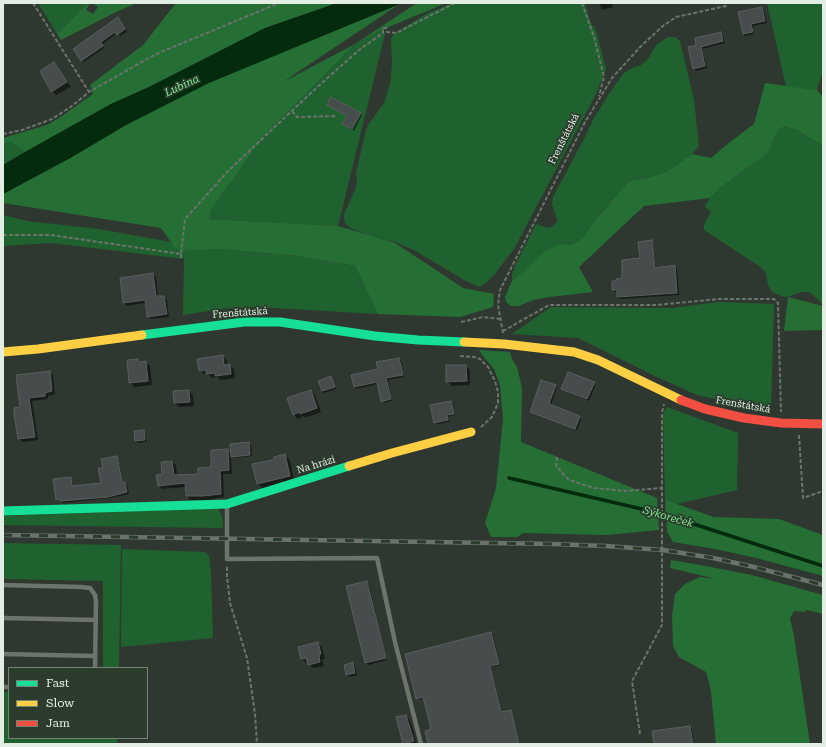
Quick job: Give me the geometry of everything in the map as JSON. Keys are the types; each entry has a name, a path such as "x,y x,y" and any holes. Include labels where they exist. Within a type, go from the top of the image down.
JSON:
{"main road":[{"name":"Frenštátská","path":"3,352 38,349 244,322 280,322 418,340 504,344 574,352 622,371 669,394 705,409 744,418 781,423 823,424"},
{"name":"Na hrázi","path":"3,511 227,504 392,453 471,432"}],"lane":[{"path":"227,504 227,559 377,558 421,744"},
{"path":"3,585 90,588 95,595 95,667"},
{"path":"3,618 96,620"},
{"path":"3,654 95,656"}],"path":[{"path":"33,3 89,92"},
{"path":"3,134 22,130 52,119 72,106 89,92 154,55 279,3"},
{"path":"181,259 185,219 229,170 292,111 359,50 383,33 383,28 386,28 387,32 396,33 456,3"},
{"path":"582,3 594,37 604,77 598,99"},
{"name":"Frenštátská","path":"504,344 498,305 500,290 598,99 612,78 642,45 663,26 676,17 726,6 727,3"},
{"path":"292,111 297,117 337,116"},
{"path":"3,236 51,235 181,254"},
{"path":"503,330 549,305 656,305 720,299 774,299 778,303 781,423"},
{"path":"461,322 483,317 500,319"},
{"path":"453,355 480,359 488,367 496,381 498,403 492,417 483,426 471,432"},
{"path":"640,734 632,681 662,625 662,413 663,405 669,394"},
{"path":"798,424 803,498 823,491"},
{"path":"557,457 556,466 569,480 594,488 625,491 661,488"},
{"path":"227,559 230,603 247,658 255,714 257,744"}],"shaded area":[{"path":"38,3 88,3 57,34"},
{"path":"88,3 90,3 86,10 93,14 98,7 92,3 137,3 61,40 57,34"},
{"path":"176,3 337,3 265,28 149,87 111,104 25,152 11,142 3,143 3,138 47,125 93,94 90,85 143,45"},
{"path":"417,3 446,3 384,29 355,44"},
{"path":"452,3 585,3 590,21 596,31 606,69 595,96 514,249 494,275 486,283 479,287 464,280 414,250 395,242 370,236 350,228 345,223 344,218 344,214 357,183 356,173 368,125 384,103 390,84 392,36 426,14"},
{"path":"767,3 823,3 823,70 817,90 786,86"},
{"path":"398,5 283,82 355,44 263,137 211,210 209,219 338,226 395,243 463,288 494,294 493,307 460,317 378,314 355,266 297,256 221,249 184,251 175,248 161,228 3,203 3,194 72,157 126,125 209,82"},
{"path":"384,29 385,34 338,226 209,219 211,210 263,137 355,44"},
{"path":"668,37 675,37 680,41 694,100 699,146 692,154 666,172 647,178 629,181 596,219 583,238 572,245 563,244 512,281 512,274 515,266 536,224 547,228 553,226 557,222 552,204 553,197 593,120 610,92 623,74 630,69 641,65 649,58 656,45"},
{"path":"765,83 817,90 823,97 823,146 797,130 784,126 774,137 768,153 721,187 710,198 644,206 579,267 593,292 533,300 519,306 511,306 506,302 505,297 512,281 543,253 555,246 563,244 572,245 583,238 596,219 629,181 647,178 666,172 692,154 711,158 754,124"},
{"path":"784,126 797,130 823,146 823,305 811,293 801,292 787,297 772,292 768,285 766,273 759,266 704,230 704,225 711,212 705,205 710,198 721,187 768,153 774,137"},
{"path":"11,142 25,152 3,165 3,143"},
{"path":"3,215 27,221 99,229 171,242 175,248 184,251 221,249 297,256 355,266 378,314 256,307 228,308 183,315 184,259 51,243 3,246"},
{"path":"788,297 823,306 823,330 784,331"},
{"path":"719,302 774,304 771,408 749,406 697,395 578,338 512,334 551,307 672,308"},
{"path":"479,350 510,352 517,367 522,388 521,442 657,498 659,530 607,535 523,533 517,537 491,537 485,523 496,488 503,419 500,385 494,369"},
{"path":"667,407 738,433 737,490 677,504 665,499 663,414"},
{"path":"665,499 714,517 779,519 823,535 823,576 756,558 673,542 667,531"},
{"path":"218,508 222,517 223,528 3,525 3,516"},
{"path":"3,543 121,545 119,667 103,667 103,581 3,579"},
{"path":"122,549 205,552 209,556 211,573 213,638 121,647"},
{"path":"671,560 752,575 823,595 823,614 806,610 805,612 794,611 790,618 810,744 716,744 711,691 706,672 679,657 673,646 672,616 675,594 685,584 700,577 716,579 670,568"},
{"path":"3,692 8,692 8,739 117,739 117,744 3,744"}],"water":[{"name":"Lubina","path":"337,3 402,3 209,83 126,125 72,157 3,194 3,165 25,152 111,104 149,87 265,28"}],"building":[{"path":"762,7 765,21 751,24 753,32 743,34 738,12"},
{"path":"118,17 125,29 117,35 115,32 101,42 103,46 81,61 73,49"},
{"path":"721,32 723,41 701,47 705,66 693,69 688,47 696,45 695,38"},
{"path":"54,62 67,82 51,92 40,71"},
{"path":"331,97 361,113 352,129 342,124 347,116 327,105"},
{"path":"652,240 655,268 675,265 677,293 617,297 617,290 612,290 612,281 622,278 622,260 640,258 638,242"},
{"path":"153,273 156,296 164,296 167,314 147,317 145,300 123,303 120,278"},
{"path":"223,355 224,365 230,364 231,374 215,376 215,373 206,374 206,370 199,371 197,359"},
{"path":"399,358 403,375 386,378 391,399 381,402 377,382 354,387 351,375 378,369 376,362"},
{"path":"138,359 138,362 146,361 148,381 129,383 127,360"},
{"path":"446,365 466,365 467,381 446,382"},
{"path":"50,371 52,391 45,393 45,396 29,398 35,437 18,439 14,414 14,408 20,407 16,375"},
{"path":"568,372 595,382 587,399 561,389"},
{"path":"331,376 335,387 322,391 318,381"},
{"path":"541,380 556,385 549,404 580,416 575,429 530,412"},
{"path":"189,390 190,402 174,403 173,391"},
{"path":"311,390 317,408 293,415 287,398"},
{"path":"451,401 454,414 447,415 448,420 434,423 430,405"},
{"path":"144,430 145,440 135,441 134,431"},
{"path":"249,442 250,455 231,457 230,444"},
{"path":"228,449 229,470 220,471 221,494 186,496 185,483 158,486 156,475 162,474 161,462 172,461 174,475 198,474 198,468 211,467 211,450"},
{"path":"285,454 290,476 257,484 252,464 273,460 274,457"},
{"path":"117,456 122,482 125,482 127,492 108,497 62,501 60,501 60,499 56,500 53,479 71,477 72,486 101,483 98,468 103,468 101,459"},
{"path":"367,581 386,658 365,663 346,586"},
{"path":"491,632 499,664 490,666 501,712 511,710 519,744 428,744 425,731 431,729 423,697 416,699 405,654"},
{"path":"318,642 321,654 319,655 320,662 308,665 306,658 301,659 298,647"},
{"path":"353,662 355,673 346,675 344,665"},
{"path":"406,715 414,741 403,744 396,717"},
{"path":"690,726 693,744 654,744 652,731"}],"waterway":[{"name":"Sýkoreček","path":"509,478 663,514 823,566"}],"railway":[{"path":"3,535 606,546 663,550 713,558 823,585"}],"traffic: fast":[{"path":"142,335 244,322 280,322 375,336 464,342"},
{"path":"3,511 227,504 349,466"}],"traffic: slow":[{"path":"3,352 38,349 142,335"},
{"path":"464,342 504,344 574,352 598,360 681,400"},
{"path":"349,466 471,432"}],"traffic: jam":[{"path":"681,400 705,409 744,418 781,423 823,424"}]}
